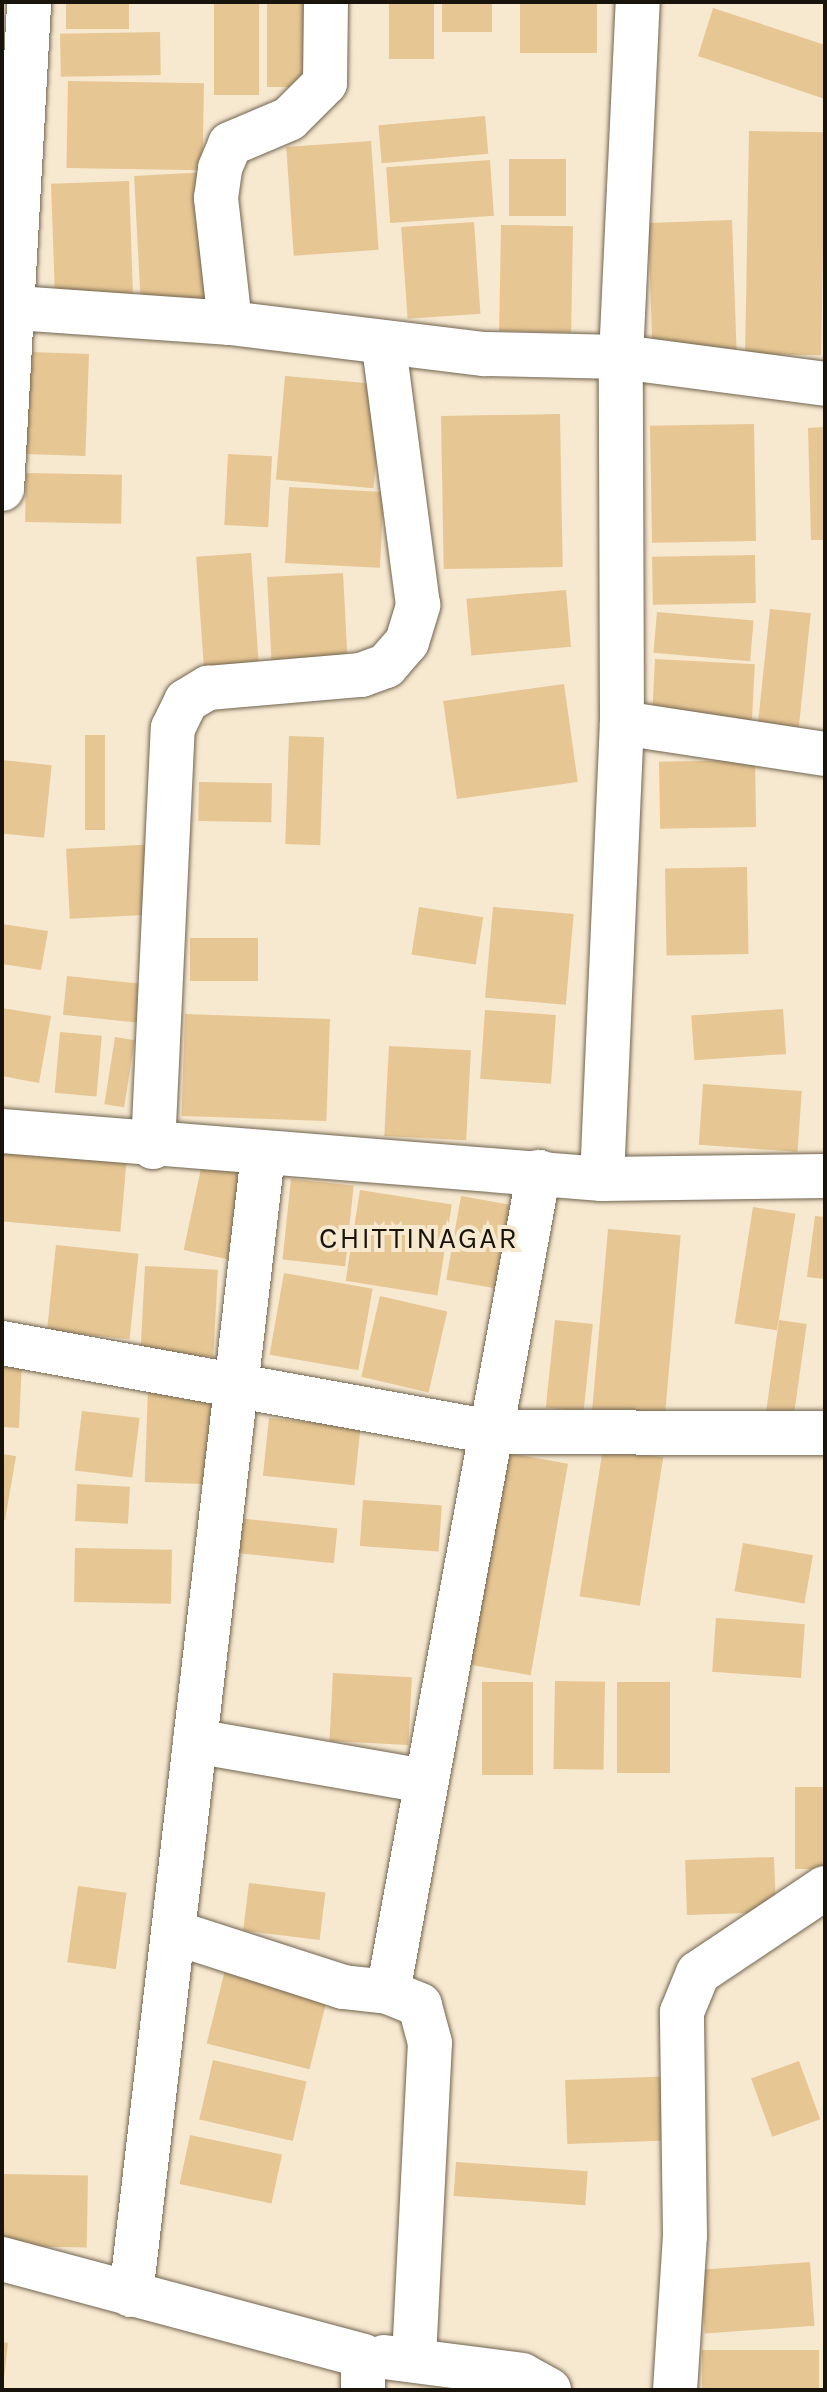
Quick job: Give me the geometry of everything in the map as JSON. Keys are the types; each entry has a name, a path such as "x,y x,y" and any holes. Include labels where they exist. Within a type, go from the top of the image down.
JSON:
{"street":[{"path":"2,489 8,307 29,2"},
{"path":"230,323 216,198 220,168 230,144 289,119 325,83 326,2"},
{"path":"602,1179 622,723 621,357 638,2"},
{"path":"8,307 230,323 384,345 621,357 825,384"},
{"path":"153,1147 173,728 186,701 208,688 361,675 386,666 407,642 418,605 384,345"},
{"path":"622,723 825,754"},
{"path":"2,1131 153,1147 539,1172 602,1179 825,1176"},
{"path":"131,2295 263,1154"},
{"path":"388,1992 424,1781 539,1172"},
{"path":"2,1343 492,1432 825,1433"},
{"path":"195,1741 424,1781"},
{"path":"675,2390 685,2236 682,2012 698,1973 825,1888"},
{"path":"173,1932 343,1987 388,1992 420,2005 430,2043 414,2358"},
{"path":"2,2259 131,2295 363,2373 414,2358 522,2375 549,2390"}],"building":[{"path":"66,2 129,2 129,29 66,29"},
{"path":"214,2 259,2 259,95 214,95"},
{"path":"267,2 315,2 315,87 267,87"},
{"path":"389,2 434,2 434,59 389,59"},
{"path":"442,2 492,2 492,32 442,32"},
{"path":"520,2 597,2 597,53 520,53"},
{"path":"713,8 825,45 825,99 698,56"},
{"path":"160,32 161,75 61,77 60,34"},
{"path":"68,81 204,83 202,170 66,168"},
{"path":"485,116 488,154 382,163 378,125"},
{"path":"749,131 825,132 821,355 745,354"},
{"path":"371,141 379,250 294,256 286,147"},
{"path":"509,159 566,159 566,216 509,216"},
{"path":"490,160 494,216 390,223 386,167"},
{"path":"209,172 217,317 142,321 134,176"},
{"path":"129,181 133,308 55,311 51,184"},
{"path":"732,220 737,353 653,356 648,223"},
{"path":"474,222 480,314 408,319 401,227"},
{"path":"501,225 573,226 571,332 499,331"},
{"path":"30,352 89,354 85,456 26,454"},
{"path":"285,376 383,385 374,488 276,480"},
{"path":"560,414 563,567 444,569 441,416"},
{"path":"754,424 756,541 652,543 650,426"},
{"path":"825,427 825,540 811,540 808,428"},
{"path":"228,454 272,456 268,527 224,525"},
{"path":"26,473 122,475 121,524 25,522"},
{"path":"289,487 384,492 380,568 285,563"},
{"path":"251,553 260,677 205,681 196,557"},
{"path":"755,555 756,603 653,605 652,557"},
{"path":"343,573 348,669 272,673 267,577"},
{"path":"566,590 571,647 471,655 466,599"},
{"path":"770,609 811,613 798,734 757,729"},
{"path":"657,612 754,620 750,661 653,653"},
{"path":"655,659 755,664 752,725 652,720"},
{"path":"564,684 578,782 457,799 443,701"},
{"path":"85,735 105,735 105,830 85,830"},
{"path":"289,736 324,737 320,845 285,844"},
{"path":"2,760 52,765 44,838 2,833"},
{"path":"755,760 756,827 660,829 659,762"},
{"path":"199,782 272,783 271,822 198,821"},
{"path":"158,844 162,914 70,919 66,849"},
{"path":"747,867 749,954 667,955 665,868"},
{"path":"419,907 483,917 476,965 411,954"},
{"path":"493,907 574,914 566,1005 485,998"},
{"path":"2,924 48,931 41,970 2,964"},
{"path":"190,938 258,938 258,981 190,981"},
{"path":"67,976 150,985 145,1023 63,1015"},
{"path":"2,1008 51,1016 39,1083 2,1076"},
{"path":"783,1009 786,1054 694,1060 691,1015"},
{"path":"485,1010 556,1015 551,1084 480,1079"},
{"path":"185,1014 330,1019 326,1121 181,1116"},
{"path":"60,1032 102,1036 97,1096 55,1093"},
{"path":"115,1037 135,1040 124,1107 104,1104"},
{"path":"389,1046 471,1050 466,1140 384,1136"},
{"path":"703,1084 802,1091 798,1152 699,1145"},
{"path":"2,1139 128,1150 120,1232 2,1221"},
{"path":"203,1159 247,1168 228,1259 184,1250"},
{"path":"291,1179 354,1186 345,1266 283,1260"},
{"path":"360,1190 452,1205 437,1295 346,1281"},
{"path":"461,1196 524,1207 509,1291 446,1280"},
{"path":"753,1207 795,1214 777,1330 735,1324"},
{"path":"815,1216 825,1217 825,1279 807,1277"},
{"path":"608,1229 681,1235 664,1426 591,1419"},
{"path":"56,1245 139,1254 130,1339 47,1331"},
{"path":"145,1266 218,1270 213,1357 140,1353"},
{"path":"284,1273 373,1289 358,1370 270,1355"},
{"path":"380,1296 447,1312 429,1392 361,1377"},
{"path":"555,1320 593,1324 584,1411 546,1408"},
{"path":"779,1320 807,1324 792,1429 764,1425"},
{"path":"2,1359 22,1360 19,1428 2,1427"},
{"path":"148,1389 220,1392 217,1484 145,1482"},
{"path":"82,1411 140,1418 132,1478 75,1471"},
{"path":"269,1418 360,1428 354,1485 263,1476"},
{"path":"603,1448 663,1458 640,1606 580,1596"},
{"path":"502,1452 568,1464 531,1675 465,1664"},
{"path":"2,1454 16,1456 5,1520 2,1520"},
{"path":"77,1484 130,1487 128,1524 75,1521"},
{"path":"363,1500 442,1506 439,1551 360,1546"},
{"path":"238,1518 337,1528 334,1563 234,1553"},
{"path":"743,1543 813,1555 804,1604 734,1591"},
{"path":"75,1548 172,1550 171,1604 74,1602"},
{"path":"716,1618 805,1624 801,1678 712,1672"},
{"path":"333,1673 412,1677 408,1745 329,1741"},
{"path":"555,1681 605,1682 603,1770 553,1769"},
{"path":"482,1682 533,1682 533,1775 482,1775"},
{"path":"617,1682 670,1682 670,1773 617,1773"},
{"path":"795,1787 825,1787 825,1869 795,1869"},
{"path":"774,1857 776,1912 687,1915 685,1860"},
{"path":"249,1883 325,1892 320,1940 243,1931"},
{"path":"78,1886 127,1893 116,1969 67,1962"},
{"path":"227,1962 330,1988 310,2069 207,2044"},
{"path":"213,2060 307,2082 293,2141 199,2119"},
{"path":"799,2061 820,2119 772,2137 751,2078"},
{"path":"679,2076 681,2140 567,2144 565,2080"},
{"path":"190,2135 282,2155 272,2203 180,2184"},
{"path":"456,2162 588,2171 585,2205 454,2196"},
{"path":"2,2174 88,2176 87,2247 2,2246"},
{"path":"810,2262 814,2326 705,2334 700,2270"},
{"path":"2,2342 8,2343 4,2378 2,2378"},
{"path":"702,2350 819,2350 819,2390 702,2390"}],"district":[{"name":"CHITTINAGAR","path":"419,1238"}]}
